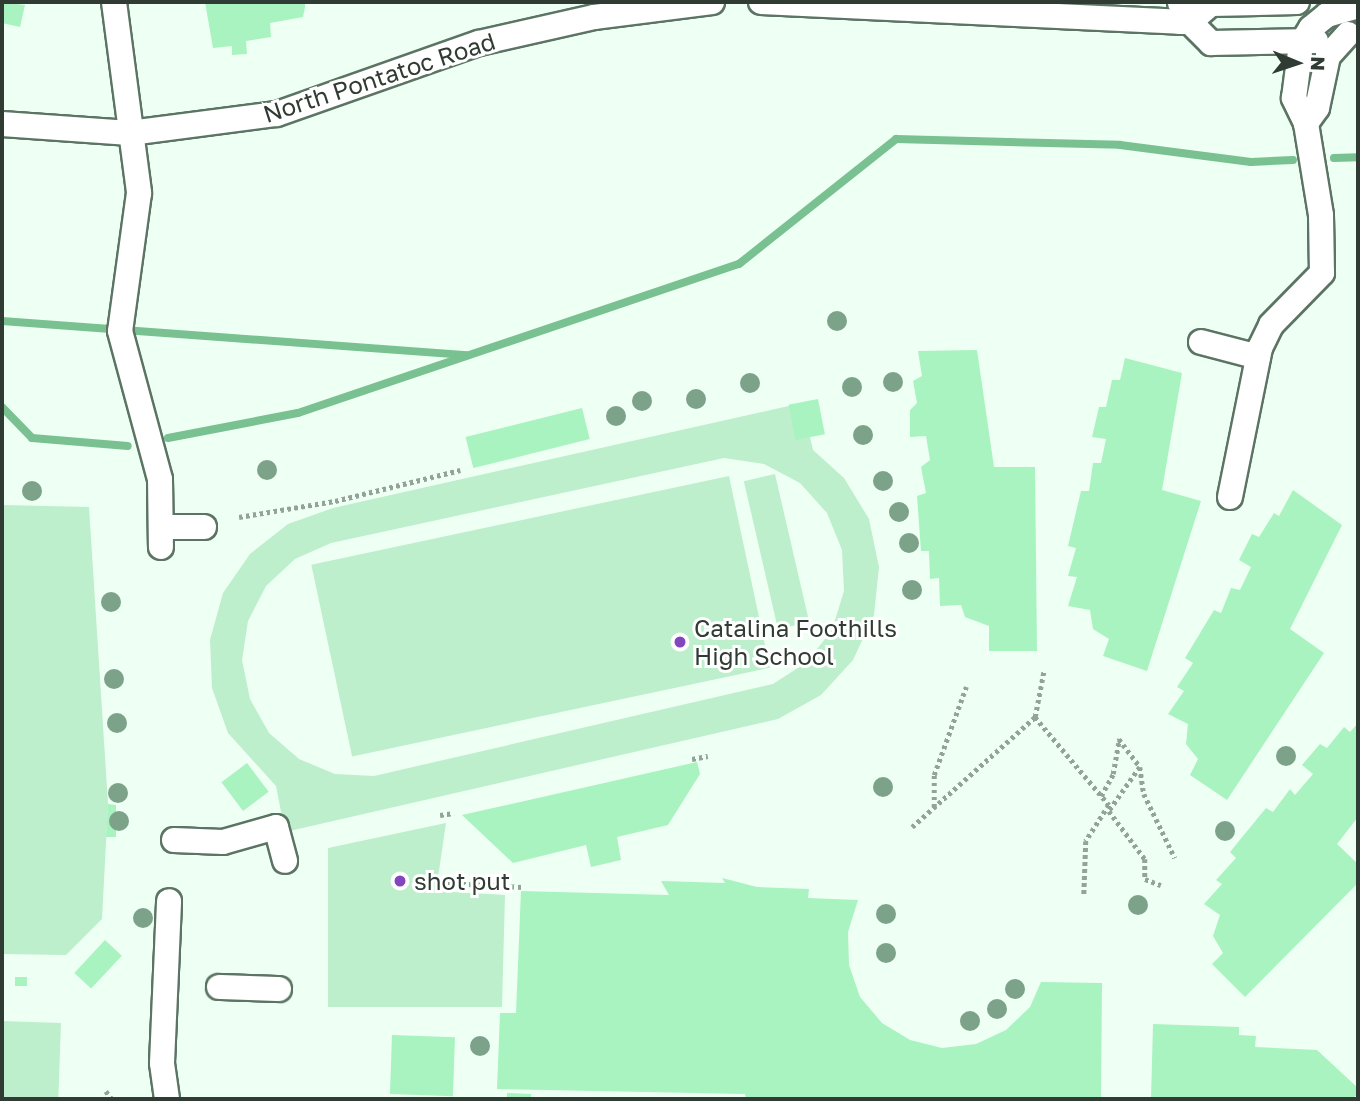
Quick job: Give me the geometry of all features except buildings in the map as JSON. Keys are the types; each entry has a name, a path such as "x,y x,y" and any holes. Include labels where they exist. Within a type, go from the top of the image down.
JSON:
{"street":[{"path":"114,2 139,194 121,321 160,479 161,537 204,527"},
{"name":"North Pontatoc Road","path":"2,124 130,133 277,114 479,43 594,17 712,2"},
{"path":"761,2 1182,10 1211,4 1297,2"},
{"path":"1230,498 1258,357 1271,325 1322,273 1321,215 1306,123 1294,98 1301,44 1311,27 1327,15 1358,6"},
{"path":"1182,10 1211,44 1301,44 1353,33"},
{"path":"1306,123 1317,108 1328,56 1353,33"},
{"path":"1201,342 1258,357"},
{"path":"174,840 223,842 276,827 285,861"},
{"path":"167,1099 162,1063 169,901"},
{"path":"219,987 279,989"}],"path":[{"path":"239,517 335,501 460,470"},
{"path":"912,827 1035,717 1044,670"},
{"path":"934,808 934,775 966,687"},
{"path":"1035,717 1101,796 1109,811 1141,852 1145,879 1161,885"},
{"path":"1101,796 1113,774 1119,739 1140,766 1144,794 1175,858"},
{"path":"692,759 708,756"},
{"path":"1084,897 1086,841 1140,766"},
{"path":"440,815 454,813"},
{"path":"448,883 522,887"},
{"path":"106,1091 112,1099"}],"green space":[{"path":"802,403 813,450 844,478 869,519 879,567 874,615 853,660 821,695 778,719 285,832 276,786 228,733 212,688 210,640 223,593 250,554 288,524 333,508","holes":["724,458 764,464 800,483 827,513 842,550 844,591 832,630 807,662 773,684 374,776 335,774 299,759 269,733 250,699 242,660 248,621 266,586 295,559 331,543"]},
{"path":"775,474 809,622 778,629 744,481"},
{"path":"729,476 770,668 352,756 311,565"},
{"path":"2,505 89,507 108,804 102,919 66,955 2,954"},
{"path":"446,823 436,891 505,895 502,1007 328,1007 328,848"},
{"path":"2,1021 61,1023 58,1099 2,1099"}],"waterway":[{"path":"168,438 298,413 739,264 896,139 1120,145 1251,162 1293,160"},
{"path":"1334,158 1358,157"},
{"path":"2,321 467,355"},
{"path":"2,407 32,438 128,446"}],"place":[{"name":"Catalina Foothills High School","path":"680,642"},
{"name":"shot put","path":"400,881"}]}
